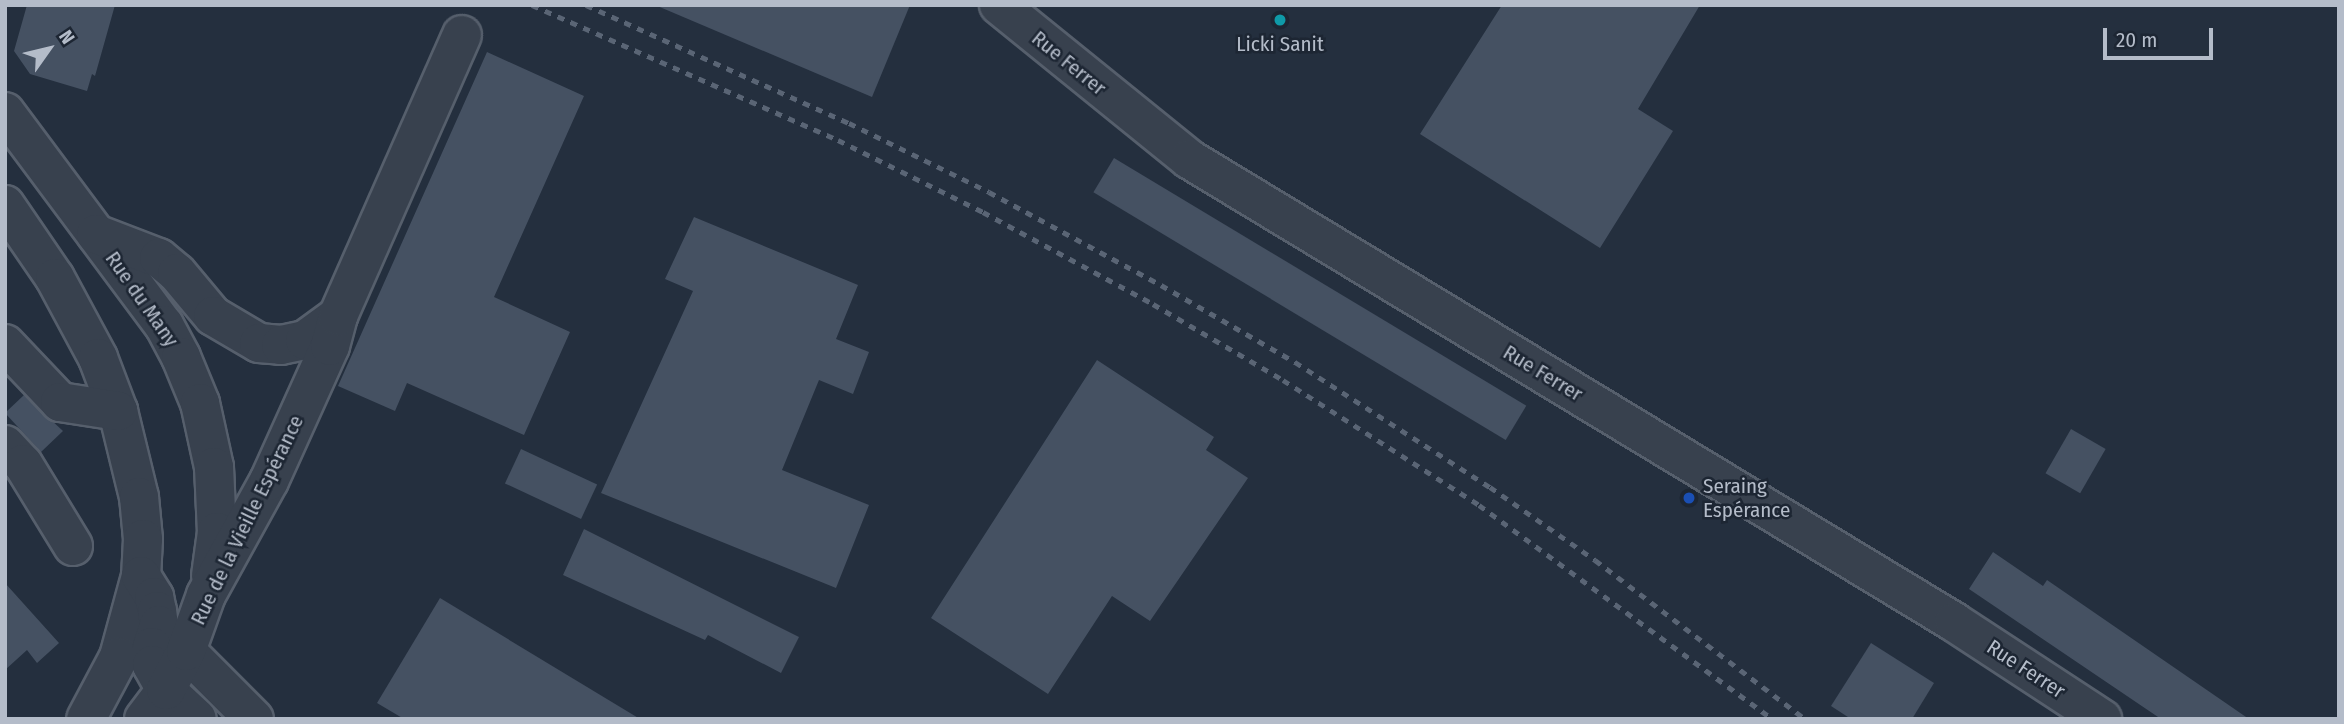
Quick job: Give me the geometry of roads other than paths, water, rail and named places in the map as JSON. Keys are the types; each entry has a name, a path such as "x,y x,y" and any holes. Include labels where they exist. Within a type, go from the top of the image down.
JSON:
{"street":[{"name":"Rue Ferrer","path":"1015,11 1189,159 1942,615 2102,719"},
{"name":"Rue de la Vieille Espérance","path":"155,704 186,651 206,595 269,481 330,346 338,316 462,35"},
{"name":"Rue du Many","path":"5,112 164,326 201,403 217,496 214,561 206,595"},
{"path":"5,205 79,320 98,358 118,411 139,497 143,538 141,576 119,657 86,719"},
{"path":"96,234 159,258 177,273 213,316 259,343 292,344 317,332 338,316"},
{"path":"5,344 60,402 118,411"},
{"path":"5,444 23,464 73,546"},
{"path":"141,576 154,597 158,611 159,625 152,647 155,704 197,719"},
{"path":"186,651 254,719"}],"railway":[{"path":"532,5 838,140 983,212 1153,304 1283,380 1479,505 1772,719"},
{"path":"586,5 849,123 989,192 1161,285 1295,362 1490,487 1595,560 1805,719"}],"place":[{"name":"Licki Sanit","path":"1280,20"},
{"name":"Seraing Espérance","path":"1689,498"}]}
